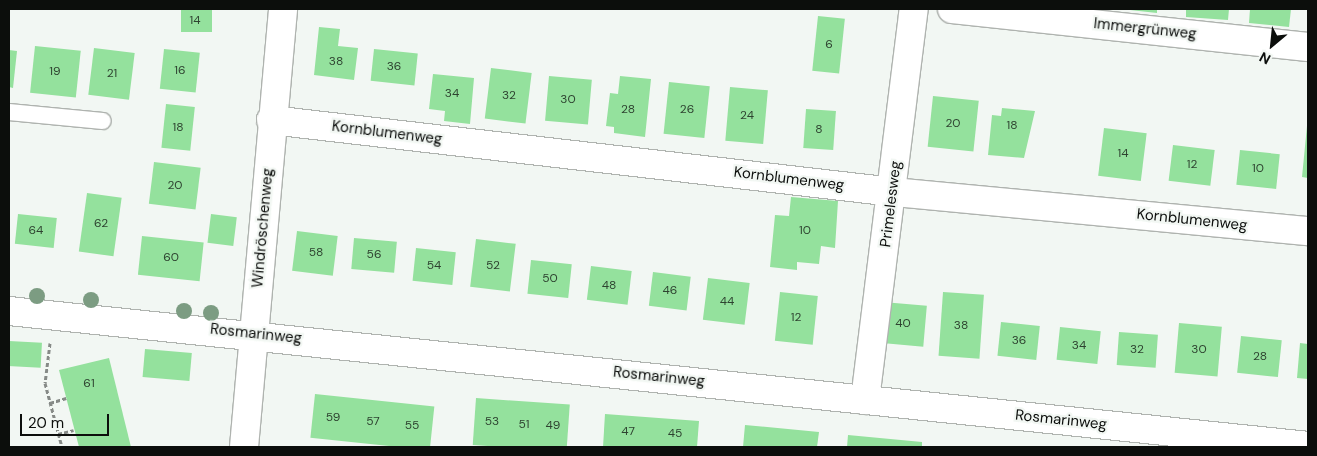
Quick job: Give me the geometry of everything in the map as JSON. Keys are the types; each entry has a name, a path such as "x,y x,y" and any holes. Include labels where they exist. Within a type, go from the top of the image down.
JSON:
{"street":[{"name":"Windröschenweg","path":"244,447 283,9"},
{"name":"Primelesweg","path":"864,400 893,192 914,9"},
{"name":"Immergrünweg","path":"952,9 1308,46"},
{"name":"Kornblumenweg","path":"272,120 893,192 1308,232"},
{"name":"Rosmarinweg","path":"9,311 254,333 864,400 1308,446"}],"lane":[{"path":"9,112 103,121"}],"path":[{"path":"52,315 45,382 62,447"},
{"path":"50,402 66,398"},
{"path":"58,434 74,430"}],"building":[{"path":"181,9 212,9 212,32 181,32"},
{"path":"1121,9 1157,9 1157,13"},
{"path":"1186,9 1229,9 1228,20 1186,17"},
{"path":"1250,9 1291,9 1289,27 1249,23"},
{"path":"818,16 845,19 839,74 812,71"},
{"path":"319,27 340,29 338,46 358,48 354,80 314,75"},
{"path":"35,46 81,51 76,98 30,93"},
{"path":"94,48 135,53 129,100 88,95"},
{"path":"164,49 200,53 196,93 160,89"},
{"path":"374,49 418,54 414,85 371,81"},
{"path":"9,50 17,51 13,88 9,87"},
{"path":"491,68 532,73 525,124 485,119"},
{"path":"433,74 474,78 470,124 444,121 445,111 429,109"},
{"path":"549,76 592,80 588,125 545,121"},
{"path":"620,76 651,79 645,137 614,133 614,127 606,126 610,93 618,94"},
{"path":"669,82 710,86 704,138 664,134"},
{"path":"730,87 768,90 763,144 725,141"},
{"path":"933,96 979,101 973,152 928,147"},
{"path":"166,104 195,107 190,151 161,148"},
{"path":"1002,108 1035,111 1024,158 988,155 992,115 1001,116"},
{"path":"806,109 836,111 833,150 803,148"},
{"path":"1308,126 1308,178 1302,177"},
{"path":"1104,128 1147,133 1141,181 1098,176"},
{"path":"1173,145 1215,150 1210,186 1169,181"},
{"path":"1240,150 1280,154 1276,189 1236,185"},
{"path":"154,162 201,168 196,209 149,204"},
{"path":"87,193 122,198 113,256 79,251"},
{"path":"791,197 838,201 835,248 821,246 819,264 797,262 797,270 770,267 775,215 789,216"},
{"path":"18,214 57,218 54,248 15,244"},
{"path":"211,214 237,217 233,246 207,243"},
{"path":"297,231 338,236 333,276 292,271"},
{"path":"142,236 204,242 200,281 138,275"},
{"path":"354,238 397,242 394,273 351,269"},
{"path":"476,239 516,244 510,292 470,287"},
{"path":"416,248 456,252 452,285 413,281"},
{"path":"531,260 572,264 568,298 527,294"},
{"path":"591,266 632,271 628,305 587,300"},
{"path":"653,272 691,277 687,310 649,306"},
{"path":"708,278 750,283 745,325 703,320"},
{"path":"780,292 818,296 813,345 775,341"},
{"path":"943,292 984,295 979,359 939,356"},
{"path":"883,302 927,306 923,347 879,343"},
{"path":"1001,322 1040,326 1036,360 997,356"},
{"path":"1179,323 1222,327 1217,377 1175,373"},
{"path":"1060,327 1101,331 1097,364 1057,360"},
{"path":"1119,332 1158,335 1156,368 1117,365"},
{"path":"1241,336 1282,340 1278,377 1237,373"},
{"path":"9,341 42,343 41,368 9,366"},
{"path":"1300,343 1308,344 1308,379 1297,378"},
{"path":"145,349 192,353 189,381 143,377"},
{"path":"109,358 131,447 79,447 59,370"},
{"path":"315,394 434,407 430,447 398,447 310,438"},
{"path":"476,398 570,405 567,447 473,445"},
{"path":"605,414 699,421 697,447 603,447"},
{"path":"745,425 819,432 817,447 743,447"},
{"path":"848,435 922,442 922,447 847,447"}]}
